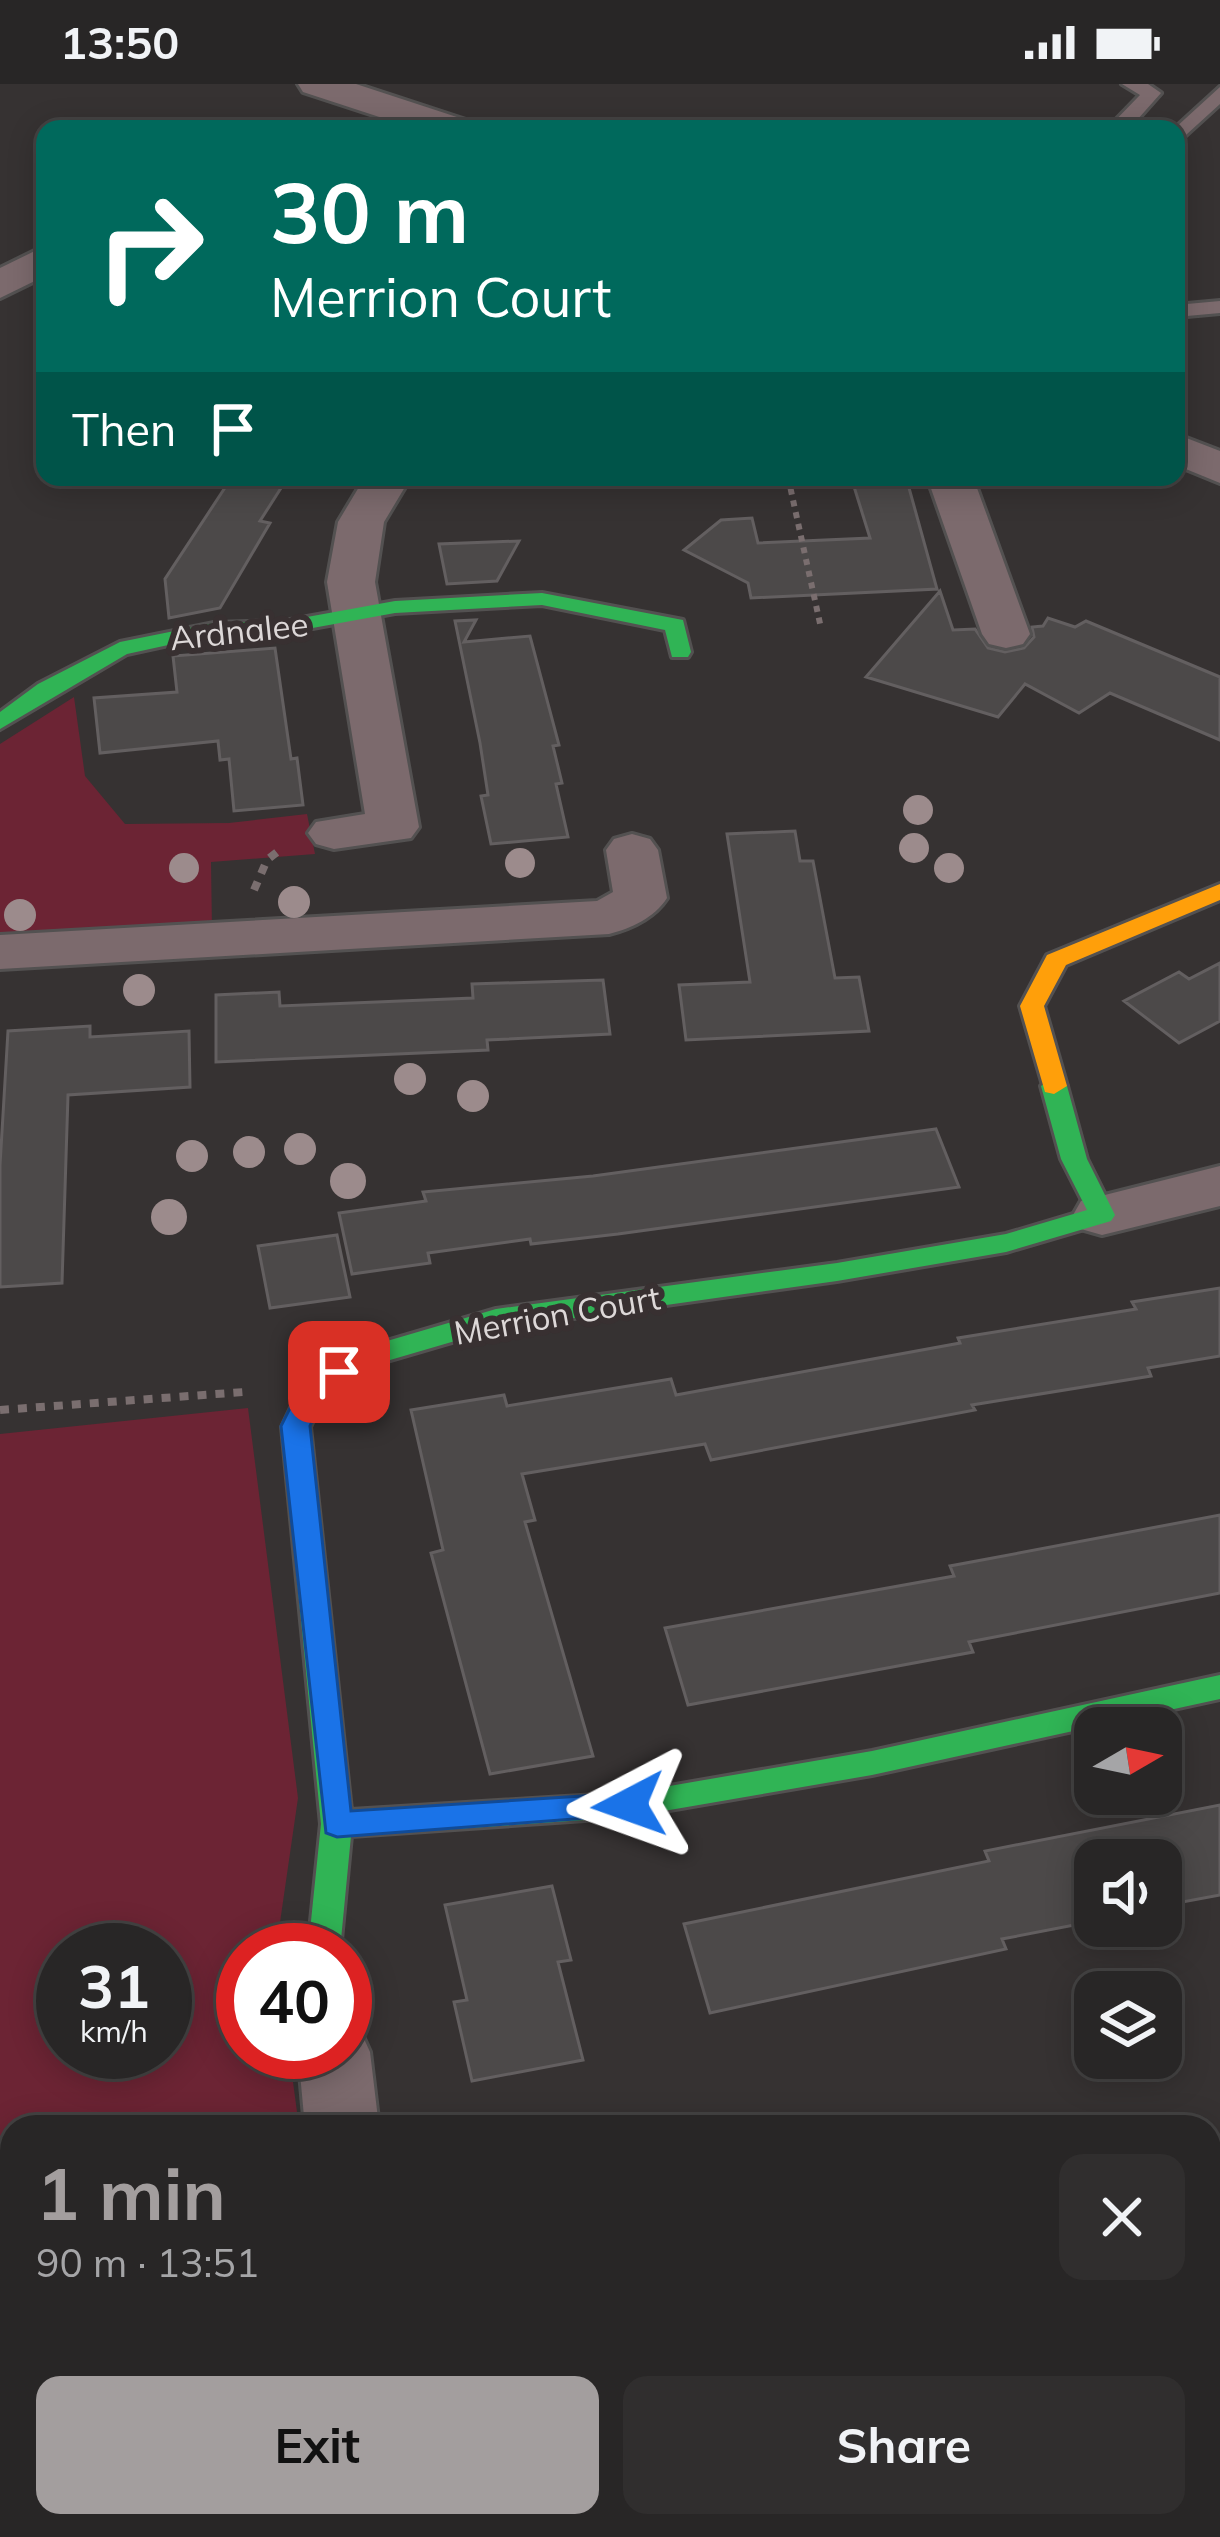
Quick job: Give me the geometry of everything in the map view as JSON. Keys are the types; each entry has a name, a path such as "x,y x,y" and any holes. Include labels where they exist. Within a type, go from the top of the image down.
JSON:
{"street":[{"path":"314,120 336,90 428,120"},
{"path":"0,285 36,264"},
{"name":"Ardnalee","path":"334,833 393,827 351,582 361,522 383,486"},
{"path":"953,486 1006,634"},
{"name":"Ardnalee","path":"0,722 46,689 121,649 199,632 285,627 354,613 542,599 675,625 680,652"},
{"path":"0,952 609,917 641,898 632,850"},
{"path":"1102,1215 1074,1159 1032,1006 1056,960 1220,891"},
{"name":"Merrion Court","path":"314,1387 363,1358 496,1319 837,1272 1006,1243 1220,1186"},
{"path":"314,1387 296,1426 337,1824 327,1923"},
{"path":"337,1824 629,1805 872,1763 1220,1687"},
{"path":"337,2079 341,2115"}],"lane":[{"path":"1127,120 1151,93 1132,84"},
{"path":"1185,129 1220,93"},
{"path":"1185,310 1220,307"}],"path":[{"path":"790,486 821,628"},
{"path":"234,940 274,852 334,833"},
{"path":"0,1410 314,1387"}],"shaded area":[{"path":"74,697 85,776 125,824 229,823 307,814 315,854 211,862 212,930 0,941 0,744"},
{"path":"248,1408 298,1798 280,1923 216,1923 216,2079 293,2079 297,2115 0,2115 0,1434"}],"building":[{"path":"226,486 282,486 260,521 270,523 220,608 169,618 165,579"},
{"path":"854,486 908,486 937,589 751,598 748,583 684,550 721,520 752,518 758,543 870,538"},
{"path":"519,541 497,581 447,584 439,544"},
{"path":"940,591 953,630 975,629 988,648 1005,652 1024,648 1034,637 1032,627 1043,626 1048,618 1075,627 1086,621 1220,677 1220,740 1110,693 1079,713 1025,684 998,717 866,677"},
{"path":"476,620 464,642 530,636 559,745 553,746 562,783 556,784 568,837 491,844 481,796 488,795 480,743 455,621"},
{"path":"275,648 291,759 297,758 303,805 234,811 229,759 220,760 218,741 100,753 94,698 177,692 173,656"},
{"path":"795,831 800,861 813,861 835,978 859,977 869,1031 686,1040 679,985 750,982 727,834"},
{"path":"1220,963 1220,1021 1179,1043 1124,1001 1179,972 1189,979"},
{"path":"603,980 610,1034 487,1040 488,1050 216,1062 216,995 279,992 280,1006 473,998 472,984"},
{"path":"90,1026 90,1037 189,1031 190,1087 68,1095 62,1283 0,1287 0,1165 8,1031"},
{"path":"936,1129 959,1187 618,1234 531,1244 530,1239 428,1253 430,1263 352,1274 339,1213 426,1201 423,1192 593,1176"},
{"path":"337,1235 350,1297 270,1308 258,1246"},
{"path":"1220,1288 1220,1356 1148,1368 1151,1376 972,1405 975,1410 711,1460 705,1444 522,1474 535,1520 525,1522 593,1756 490,1774 431,1553 443,1550 411,1410 504,1395 507,1406 671,1379 676,1395 960,1343 958,1338 1136,1309 1132,1302"},
{"path":"1220,1515 1220,1593 969,1642 973,1652 688,1705 665,1628 954,1576 950,1566"},
{"path":"1220,1805 1220,1895 1182,1902 1182,1839 1074,1839 1074,1925 1002,1939 1006,1949 710,2013 684,1924 989,1861 985,1851"},
{"path":"552,1886 571,1960 558,1962 583,2060 472,2081 454,2002 467,2000 445,1905"}],"traffic: fast":[{"path":"0,722 46,689 120,649 214,629 285,627 395,607 542,599 675,625 680,652"},
{"path":"327,1923 337,1824 296,1427 314,1387 363,1358 496,1319 837,1272 1006,1243 1102,1215 1074,1159 1054,1086"},
{"path":"337,1824 629,1805 872,1763 1220,1687"}],"traffic: slow":[{"path":"1054,1086 1032,1006 1056,960 1220,891"}],"route":[{"path":"339,1372 314,1387 296,1426 337,1824 629,1805"}]}
